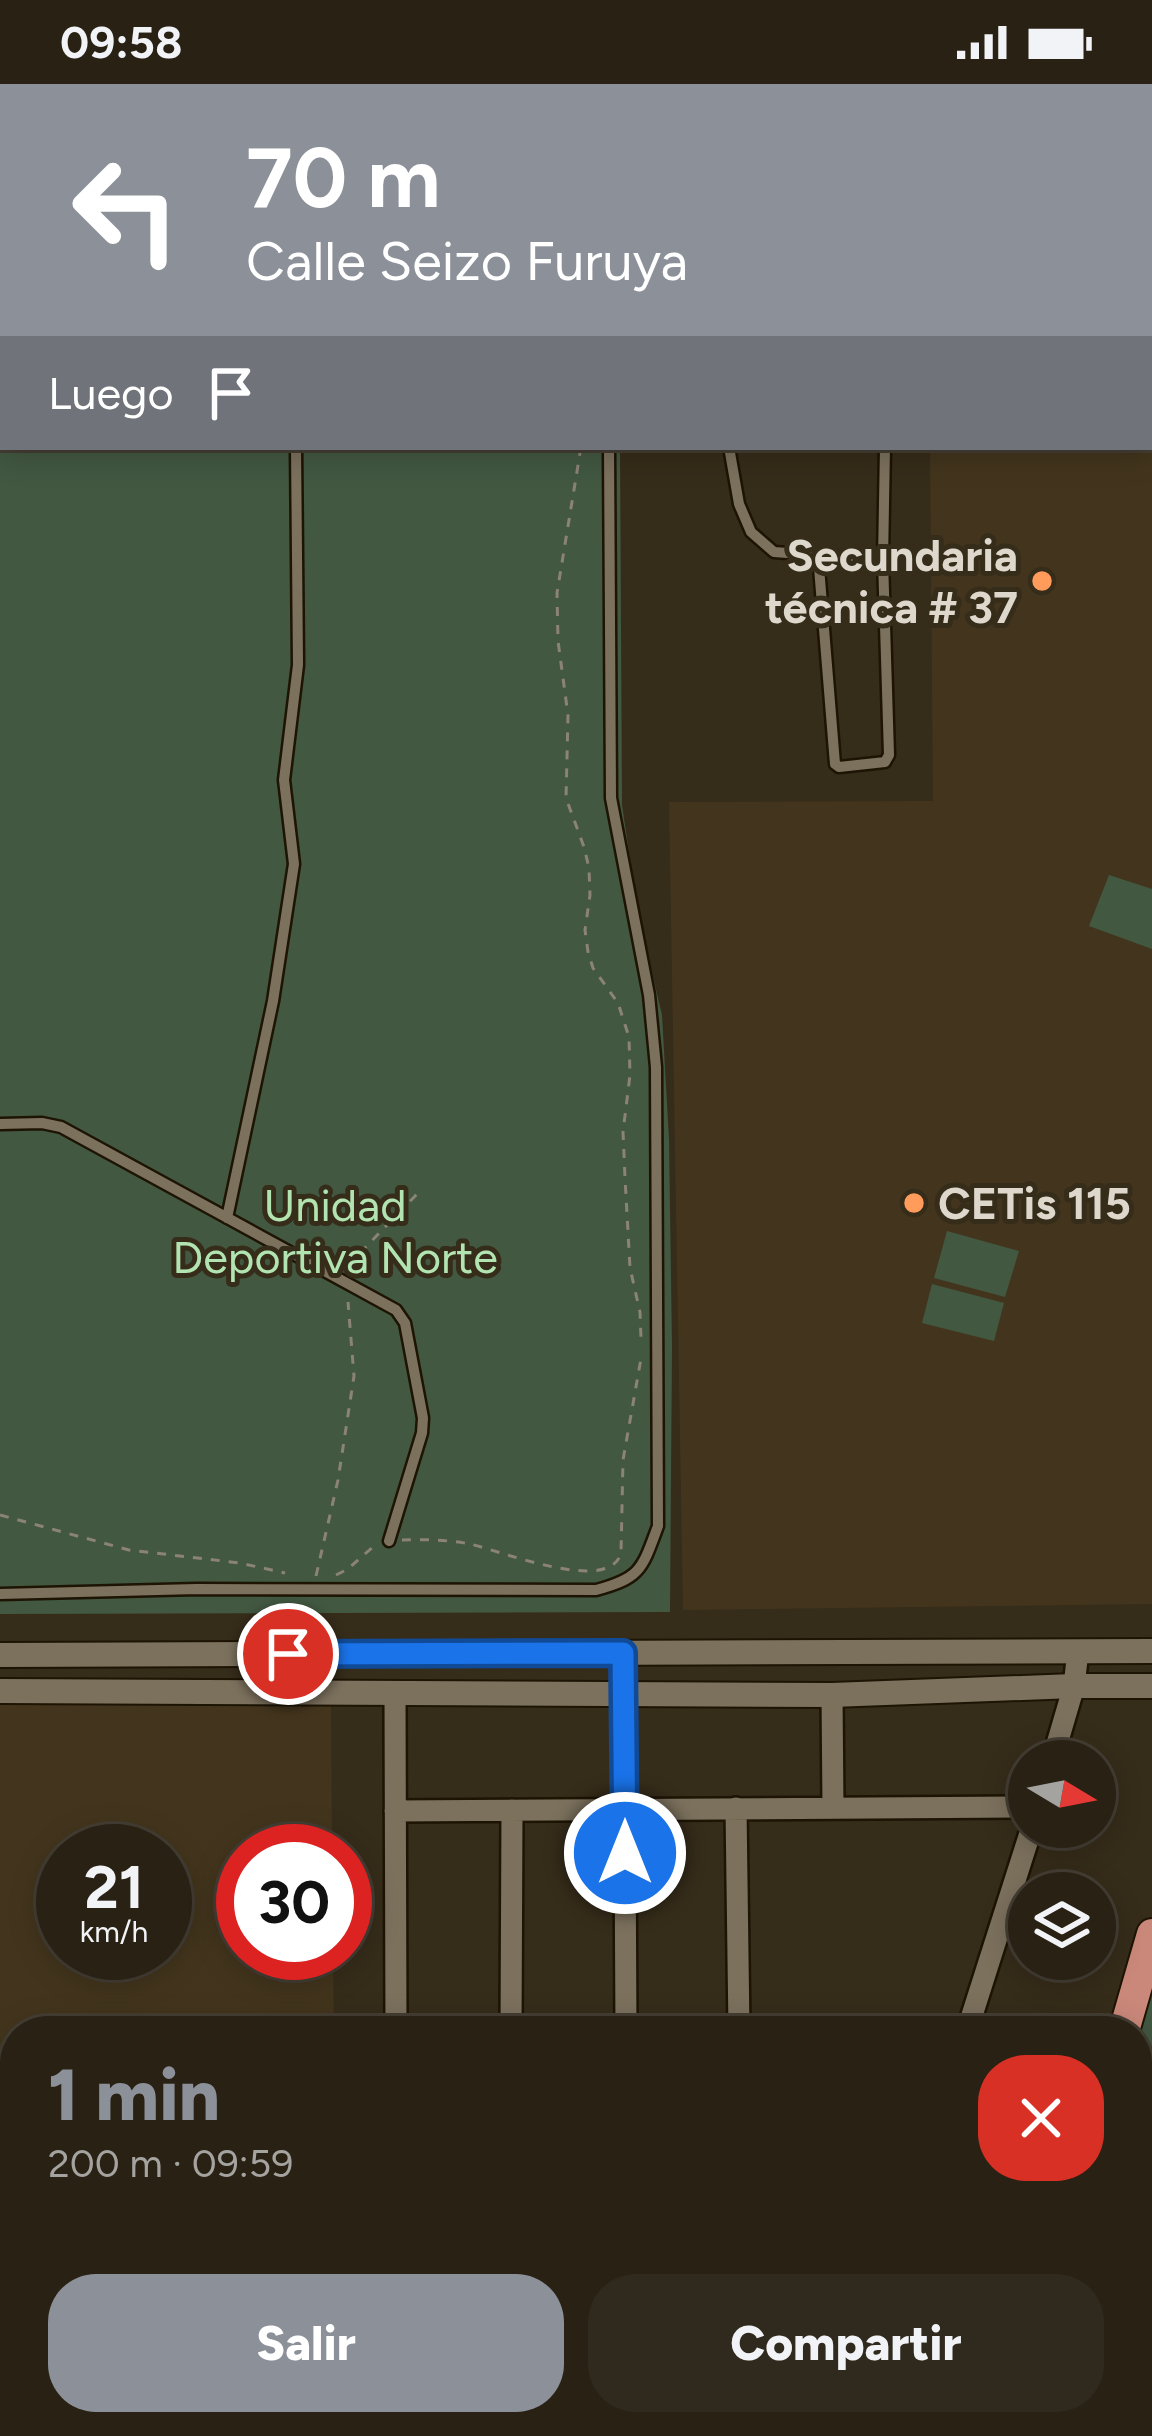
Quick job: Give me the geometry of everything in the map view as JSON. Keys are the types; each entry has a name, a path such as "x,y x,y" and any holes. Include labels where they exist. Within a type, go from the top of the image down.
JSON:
{"main road":[{"path":"1129,2016 1152,1934"}],"street":[{"path":"1058,1740 1074,1686 1078,1651"},
{"path":"0,1655 1152,1651"},
{"path":"623,1653 626,2016"},
{"path":"0,1690 832,1695 1152,1686"},
{"path":"395,1694 396,2016"},
{"path":"832,1695 833,1808"},
{"path":"394,1811 1008,1807"},
{"path":"736,1808 739,2016"},
{"path":"511,2016 512,1810"},
{"path":"972,2016 1025,1848"}],"lane":[{"path":"226,1218 273,1000 294,864 284,780 298,665 296,450"},
{"path":"0,1594 314,1584 596,1590 634,1576 646,1557 658,1526 656,1067 649,995 611,798 609,450"},
{"path":"730,450 739,504 751,532 774,552 883,560"},
{"path":"818,555 835,764 885,762 889,755 885,450"},
{"path":"0,1124 61,1127 396,1310 405,1323 423,1418 389,1540"}],"path":[{"path":"0,1515 129,1550 240,1562 314,1584 348,1569 376,1544 389,1540 465,1543 584,1574 620,1562 623,1460 642,1352 625,1196 629,1036 618,1003 593,968 588,952 589,868 566,798 568,716 558,641 557,593 581,450"},
{"path":"314,1584 338,1480 354,1376 346,1283 359,1254 418,1193"}],"shaded area":[{"name":"CETis 115","path":"930,450 1152,450 1152,1604 683,1610 669,802 933,801"},
{"path":"331,1698 332,1824 216,1824 216,1980 333,1980 334,2016 0,2016 0,1703"}],"green space":[{"name":"Unidad Deportiva Norte","path":"0,450 620,450 622,805 638,912 662,1015 669,1139 670,1612 0,1614"},
{"path":"1109,875 1152,889 1152,949 1089,926"},
{"path":"947,1231 1019,1251 1005,1297 934,1278"},
{"path":"932,1284 1004,1303 994,1341 922,1323"},
{"path":"1152,1976 1152,2016 1143,2016"}],"place":[{"name":"Secundaria técnica # 37","path":"1042,581"},
{"name":"CETis 115","path":"914,1203"}],"route":[{"path":"288,1654 623,1653 625,1853"}]}
